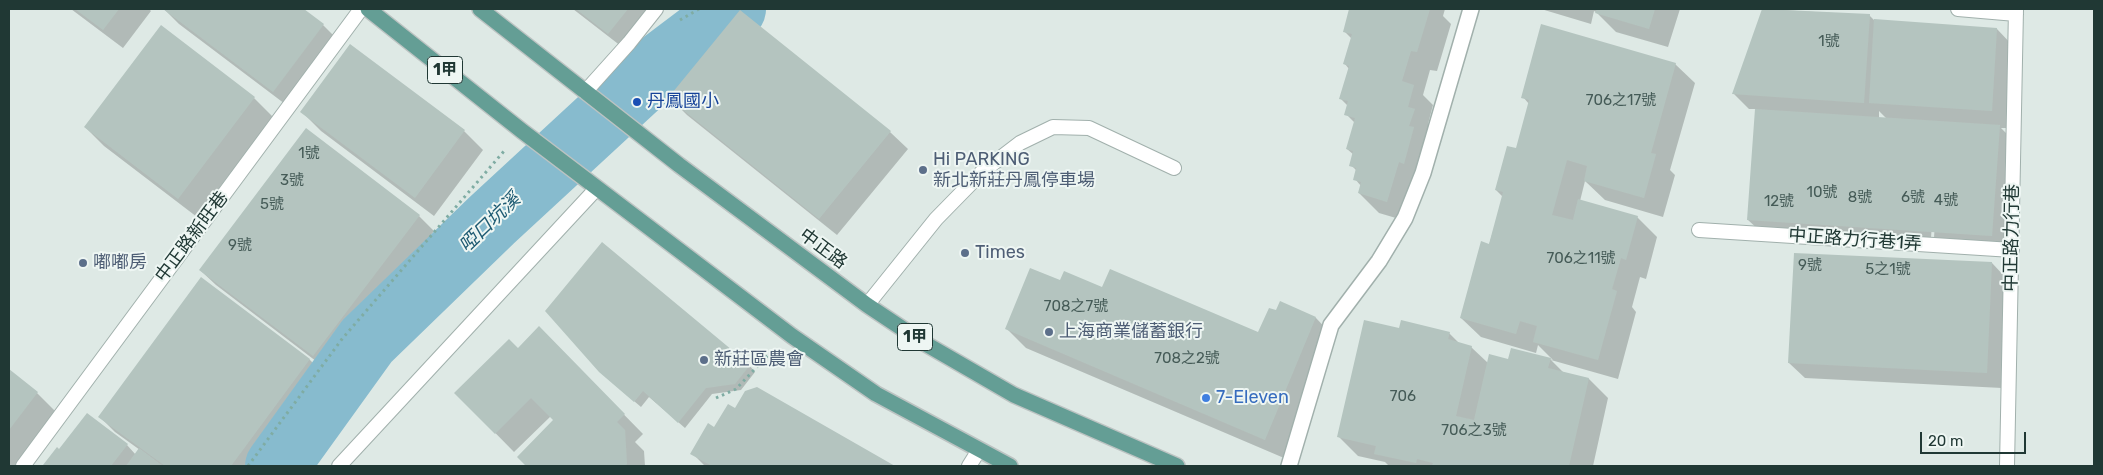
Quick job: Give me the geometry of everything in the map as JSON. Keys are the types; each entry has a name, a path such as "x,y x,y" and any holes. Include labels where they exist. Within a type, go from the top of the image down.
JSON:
{"main road":[{"name":"1甲","path":"368,9 624,209 792,336 876,394 1010,466"},
{"name":"中正路","path":"480,9 679,165 867,305 924,342 1014,395 1177,466"}],"street":[{"path":"1289,466 1331,325 1379,261 1405,218 1424,173 1471,9"}],"lane":[{"name":"中正路新旺巷","path":"23,466 361,9"},
{"path":"585,92 629,43 656,9"},
{"path":"1958,9 2016,11"},
{"name":"中正路力行巷","path":"2007,466 2016,11"},
{"path":"867,305 936,219 982,172 1020,143 1053,127 1089,128 1174,168"},
{"path":"339,466 597,188"},
{"name":"中正路力行巷1弄","path":"1699,230 2012,250"},
{"path":"969,466 980,450"}],"path":[{"path":"248,466 342,339 522,130"},
{"path":"716,398 736,389 771,351"}],"building":[{"path":"75,9 119,9 103,30"},
{"path":"163,9 304,9 324,24 273,92"},
{"path":"576,9 628,9 608,34"},
{"path":"1349,9 1430,9 1417,52 1411,51 1402,81 1414,85 1408,107 1415,109 1409,126 1414,127 1404,164 1399,162 1387,202 1358,193 1361,182 1353,180 1356,168 1349,166 1353,151 1346,149 1355,118 1344,115 1348,101 1339,99 1349,66 1343,64 1352,34 1343,32"},
{"path":"1597,9 1655,9 1649,29 1595,13"},
{"path":"1762,9 1870,14 1864,103 1732,94"},
{"path":"740,10 891,131 819,219 668,98"},
{"path":"1874,19 1997,28 1992,111 1869,103"},
{"path":"1541,24 1676,63 1651,153 1656,154 1644,198 1584,181 1587,166 1567,160 1552,215 1573,220 1578,199 1638,216 1626,260 1621,258 1612,289 1617,291 1598,360 1533,342 1537,326 1520,321 1516,334 1460,318 1481,241 1489,244 1503,192 1495,190 1507,146 1516,148 1529,100 1521,98"},
{"path":"161,25 255,97 178,199 84,127"},
{"path":"350,44 465,130 415,198 300,112"},
{"path":"1755,109 2000,125 1992,236 1747,220"},
{"path":"306,128 420,215 313,356 199,270"},
{"path":"602,242 750,365 735,384 706,388 678,423 643,391 634,402 599,372 545,311"},
{"path":"1794,253 1992,262 1987,373 1788,363"},
{"path":"1030,268 1060,280 1064,271 1102,287 1110,269 1258,332 1269,308 1276,310 1280,301 1316,317 1265,440 1005,329"},
{"path":"201,277 310,359 231,466 165,466 98,417"},
{"path":"1364,320 1399,328 1401,320 1450,332 1448,339 1472,346 1456,416 1474,420 1489,354 1508,359 1511,348 1551,358 1548,368 1589,378 1569,466 1432,466 1433,463 1417,459 1416,463 1374,454 1376,446 1337,437"},
{"path":"539,326 625,414 617,422 625,430 627,464 625,466 526,466 517,457 553,420 531,398 495,434 454,393 509,339 518,348"},
{"path":"9,369 38,392 9,430"},
{"path":"757,387 895,466 712,466 690,454 708,423 714,427 728,404 735,408 745,391"},
{"path":"87,413 128,444 111,466 43,465 57,447 59,449"},
{"path":"139,448 163,466 126,466"}],"waterway":[{"name":"啞口坑溪","path":"277,466 367,341 492,220 661,64 734,9"}],"place":[{"name":"丹鳳國小","path":"637,102"},
{"name":"Hi PARKING 新北新莊丹鳳停車場","path":"923,170"},
{"name":"Times","path":"965,253"},
{"name":"嘟嘟房","path":"83,263"},
{"name":"上海商業儲蓄銀行","path":"1049,332"},
{"name":"新莊區農會","path":"704,360"},
{"name":"7-Eleven","path":"1206,398"}]}
